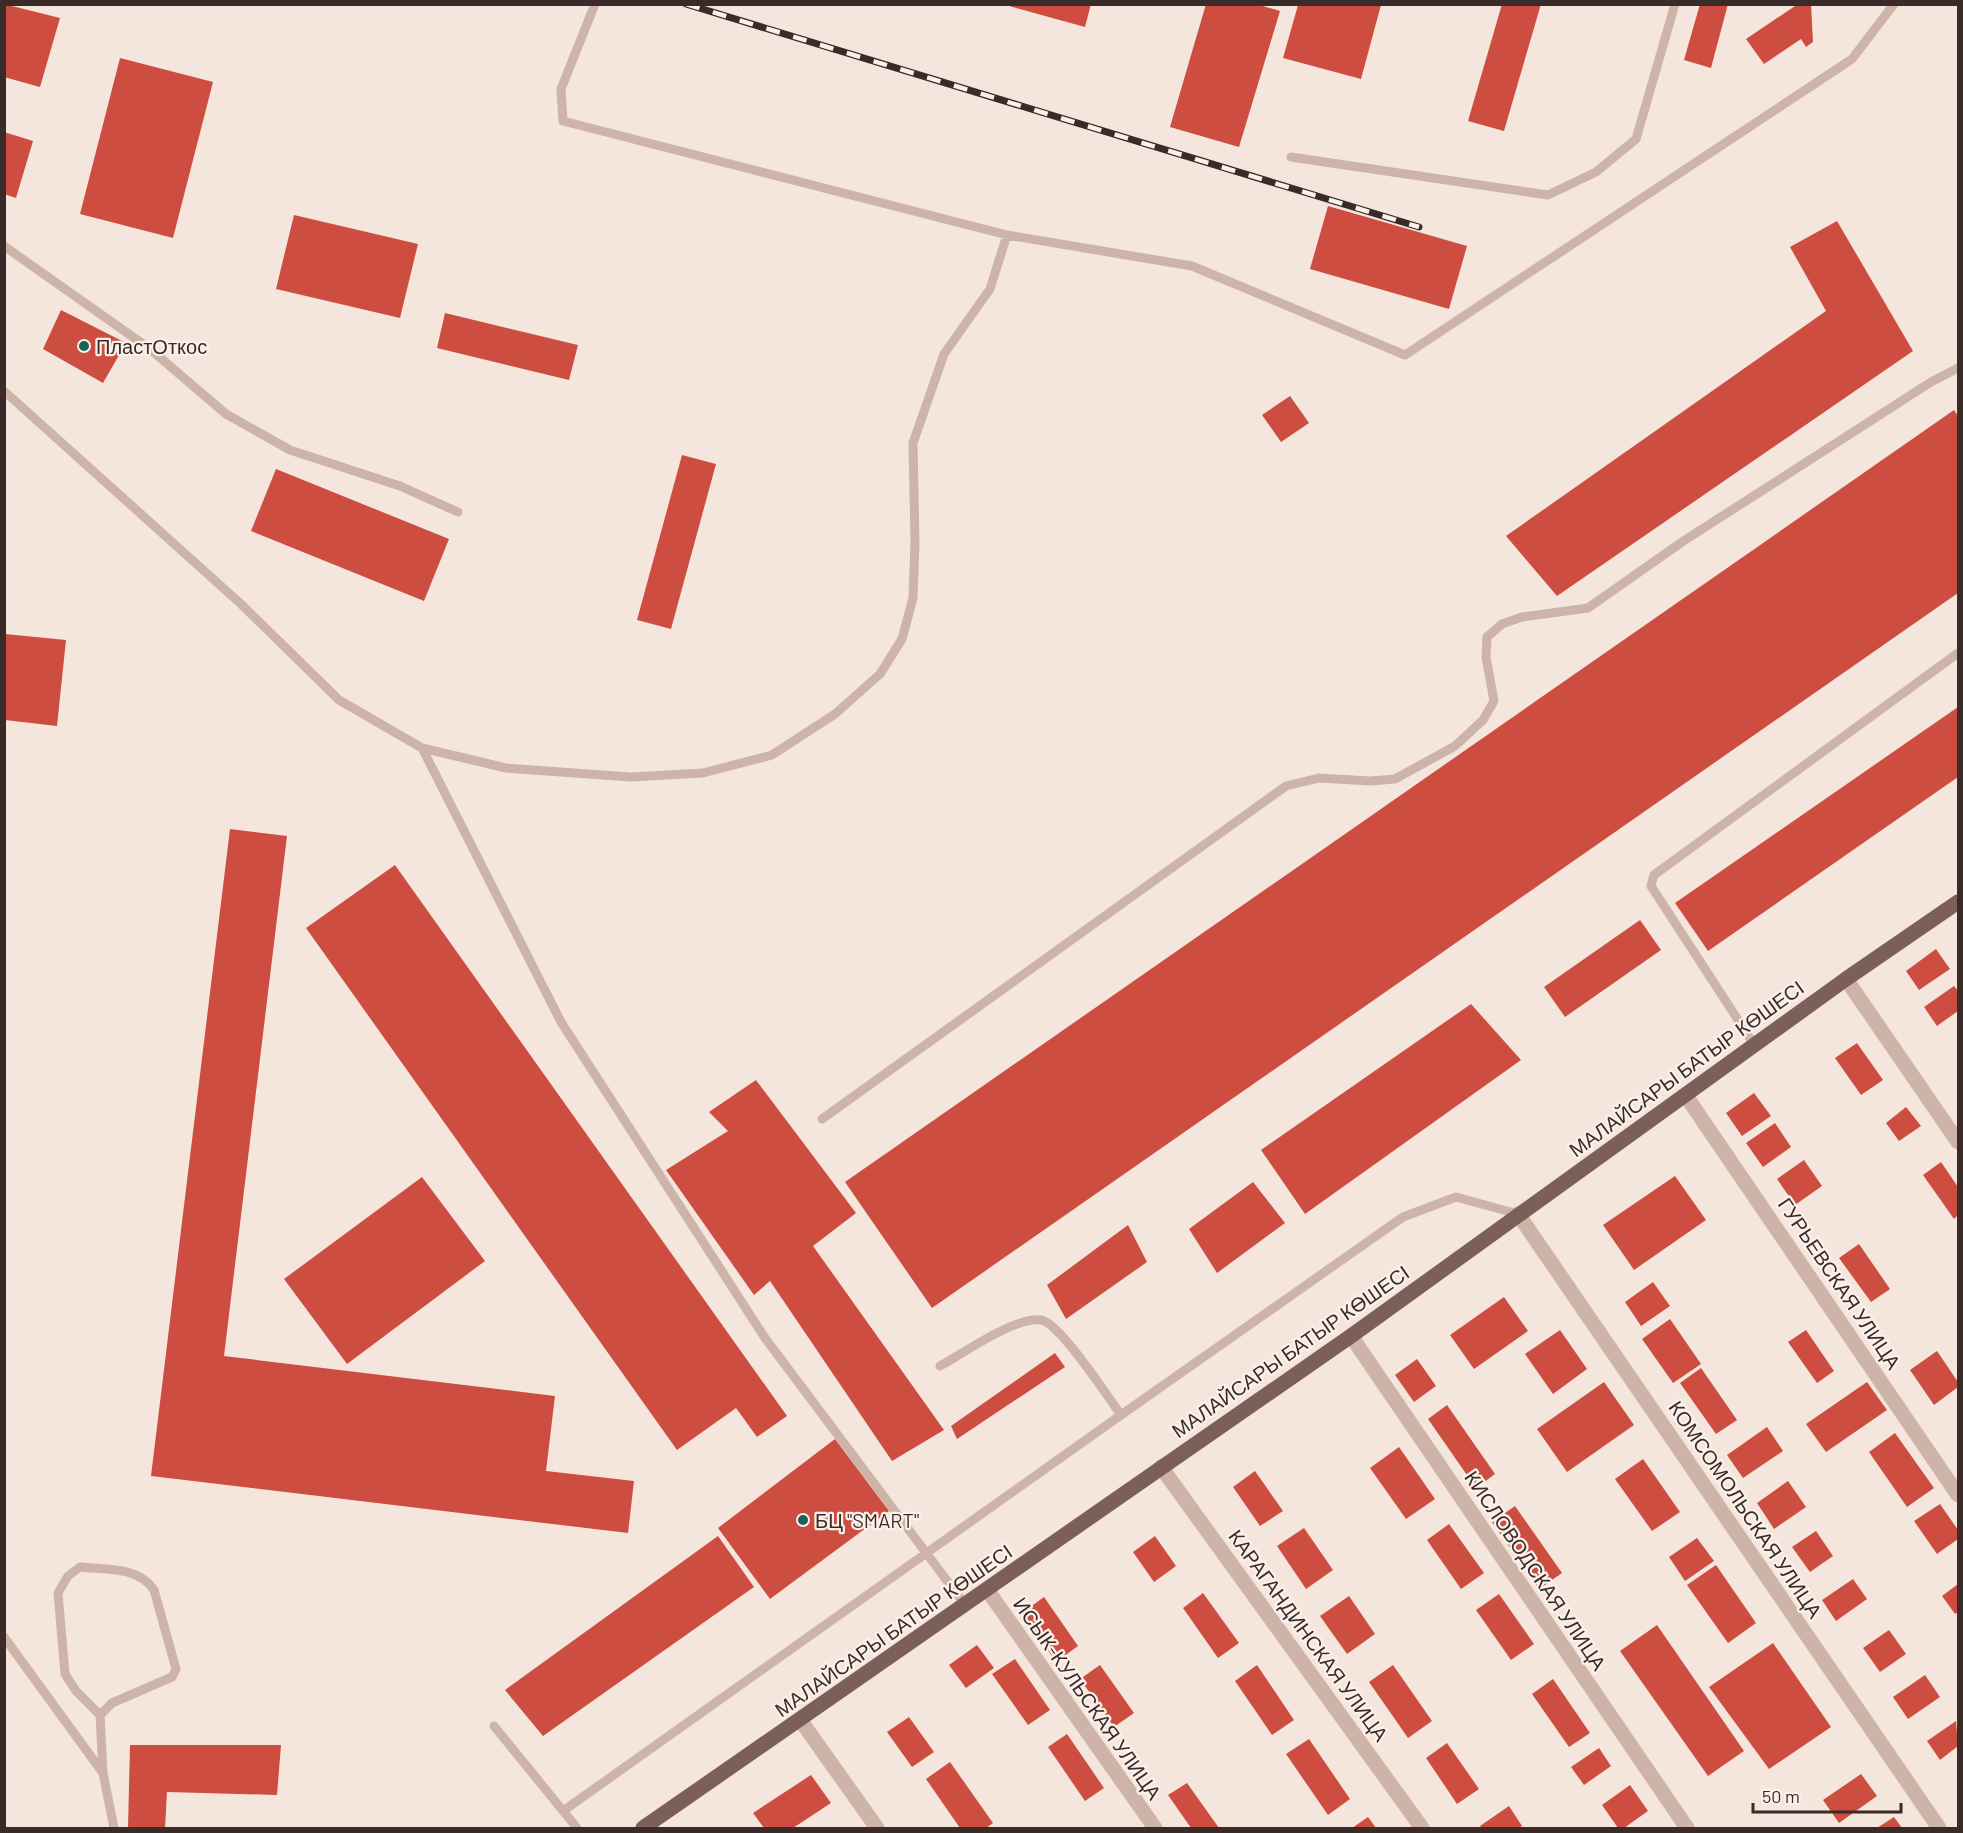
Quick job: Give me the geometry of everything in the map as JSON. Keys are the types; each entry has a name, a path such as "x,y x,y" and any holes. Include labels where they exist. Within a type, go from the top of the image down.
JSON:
{"main road":[{"name":"МАЛАЙСАРЫ БАТЫР КӨШЕСІ","path":"643,1828 988,1591 1161,1467 1351,1336 1846,979 1959,902"}],"street":[{"path":"1846,979 1959,1142"},
{"name":"ГУРЬЕВСКАЯ УЛИЦА","path":"1686,1096 1959,1495"},
{"name":"КОМСОМОЛЬСКАЯ УЛИЦА","path":"1518,1214 1939,1828"},
{"name":"КИСЛОВОДСКАЯ УЛИЦА","path":"1351,1336 1687,1828"},
{"name":"КАРАГАНДИНСКАЯ УЛИЦА","path":"1161,1467 1422,1828"},
{"name":"ИСЫК-КУЛЬСКАЯ УЛИЦА","path":"988,1591 1155,1828"},
{"path":"801,1720 877,1828"}],"lane":[{"path":"595,4 561,89 563,121 1007,235 1192,266 1405,355 1852,59 1894,4"},
{"path":"1291,157 1548,195 1596,172 1636,139 1675,4"},
{"path":"4,391 241,604 339,700 422,748 506,768 631,777 703,773 772,755 835,714 880,674 902,639 913,587 915,543 913,443 944,354 990,289 1007,235"},
{"path":"4,246 150,349 226,414 290,450 400,486 458,512"},
{"path":"822,1119 1286,786 1319,778 1370,781 1395,779 1455,746 1483,720 1494,701 1486,657 1487,637 1502,624 1521,617 1588,608 1692,535 1931,382 1959,368"},
{"path":"1755,1046 1651,886 1653,875 1959,653"},
{"path":"422,748 561,1022 765,1338 966,1606"},
{"path":"563,1811 1403,1217 1456,1197 1518,1214"},
{"path":"940,1366 1020,1323 1042,1320 1059,1330 1121,1415"},
{"path":"100,1715 112,1703 171,1677 176,1670 175,1660 154,1590 147,1580 136,1573 80,1567 68,1576 58,1593 65,1674 76,1691 100,1715 103,1773 114,1828"},
{"path":"4,1637 103,1773"},
{"path":"494,1726 578,1828"}],"building":[{"path":"4,4 60,18 40,87 4,77"},
{"path":"1002,4 1091,4 1085,27"},
{"path":"1206,4 1256,4 1280,11 1239,147 1170,127"},
{"path":"1502,4 1541,4 1504,131 1468,121"},
{"path":"1700,4 1728,4 1711,68 1684,60"},
{"path":"1798,4 1811,4 1813,42 1806,47 1801,39 1764,64 1746,39"},
{"path":"1298,5 1381,5 1361,79 1283,58"},
{"path":"120,58 213,82 173,238 80,214"},
{"path":"4,132 33,141 16,198 4,194"},
{"path":"1328,206 1467,246 1449,309 1310,269"},
{"path":"294,215 418,244 400,318 276,289"},
{"path":"1837,221 1913,351 1557,596 1506,536 1826,311 1790,247"},
{"name":"ПластОткос","path":"61,310 126,343 103,383 43,349"},
{"path":"445,313 578,345 569,380 437,348"},
{"path":"1290,396 1309,423 1281,442 1262,415"},
{"path":"1954,410 1958,416 1958,593 932,1308 845,1182"},
{"path":"682,455 716,464 671,629 637,620"},
{"path":"276,469 449,539 424,601 251,531"},
{"path":"5,634 66,640 57,726 5,720"},
{"path":"1958,707 1958,777 1708,951 1675,903"},
{"path":"230,829 287,836 224,1356 555,1396 546,1471 634,1481 628,1533 151,1476"},
{"path":"395,865 787,1416 757,1437 736,1408 677,1450 306,928"},
{"path":"1640,920 1661,950 1565,1017 1544,987"},
{"path":"1936,949 1950,969 1919,990 1906,971"},
{"path":"1954,986 1958,991 1958,1011 1937,1026 1924,1007"},
{"path":"1471,1004 1521,1060 1305,1214 1261,1150"},
{"path":"1857,1043 1883,1080 1861,1095 1835,1058"},
{"path":"756,1080 856,1213 813,1246 944,1430 892,1461 770,1281 754,1295 666,1170 728,1131 709,1112"},
{"path":"1754,1093 1771,1116 1742,1136 1726,1113"},
{"path":"1906,1107 1921,1126 1899,1141 1886,1123"},
{"path":"1775,1123 1791,1147 1763,1167 1746,1143"},
{"path":"1804,1160 1822,1186 1795,1205 1777,1179"},
{"path":"1941,1162 1958,1187 1958,1215 1954,1219 1923,1175"},
{"path":"1675,1176 1706,1220 1634,1270 1603,1225"},
{"path":"422,1177 485,1261 347,1364 284,1279"},
{"path":"1253,1182 1285,1223 1217,1273 1189,1229"},
{"path":"1128,1225 1147,1262 1066,1319 1047,1285"},
{"path":"1859,1244 1890,1289 1871,1302 1839,1258"},
{"path":"1653,1282 1670,1306 1641,1326 1625,1302"},
{"path":"1504,1297 1528,1331 1474,1369 1450,1335"},
{"path":"1670,1319 1701,1364 1673,1383 1642,1339"},
{"path":"1560,1330 1587,1369 1553,1394 1525,1354"},
{"path":"1806,1330 1834,1371 1817,1383 1788,1342"},
{"path":"1937,1351 1958,1382 1958,1387 1934,1405 1910,1370"},
{"path":"1055,1353 1065,1367 957,1439 951,1426"},
{"path":"1417,1359 1436,1386 1414,1402 1395,1375"},
{"path":"1701,1368 1737,1420 1716,1434 1680,1383"},
{"path":"1604,1382 1634,1425 1567,1472 1537,1429"},
{"path":"1867,1382 1887,1410 1826,1452 1806,1424"},
{"path":"1447,1405 1495,1474 1476,1488 1428,1419"},
{"path":"1767,1427 1783,1451 1743,1478 1727,1455"},
{"path":"1895,1433 1934,1488 1907,1507 1869,1452"},
{"name":"БЦ \"SMART\"","path":"835,1439 889,1511 770,1599 718,1528"},
{"path":"1399,1447 1435,1499 1406,1519 1370,1468"},
{"path":"1643,1459 1680,1512 1652,1531 1615,1479"},
{"path":"1255,1471 1283,1511 1260,1526 1233,1487"},
{"path":"1788,1481 1806,1507 1774,1529 1757,1503"},
{"path":"1940,1504 1958,1530 1958,1539 1937,1554 1914,1521"},
{"path":"1515,1506 1562,1573 1539,1589 1492,1522"},
{"path":"1449,1524 1484,1573 1461,1589 1427,1540"},
{"path":"1304,1528 1333,1570 1306,1589 1277,1546"},
{"path":"1816,1531 1833,1556 1810,1572 1792,1547"},
{"path":"718,1536 754,1587 543,1736 505,1690"},
{"path":"1155,1536 1176,1566 1154,1582 1133,1552"},
{"path":"1697,1538 1714,1561 1685,1581 1669,1557"},
{"path":"1716,1565 1756,1623 1728,1643 1687,1585"},
{"path":"1853,1579 1867,1599 1836,1621 1822,1600"},
{"path":"1958,1584 1958,1612 1955,1614 1942,1596"},
{"path":"1203,1593 1239,1643 1218,1658 1183,1608"},
{"path":"1499,1594 1534,1644 1511,1660 1476,1610"},
{"path":"1349,1596 1375,1634 1347,1654 1320,1616"},
{"path":"1044,1597 1078,1646 1056,1662 1022,1613"},
{"path":"1657,1625 1744,1751 1708,1776 1620,1651"},
{"path":"1889,1630 1906,1654 1880,1672 1863,1648"},
{"path":"1773,1643 1831,1727 1769,1769 1709,1687"},
{"path":"977,1645 994,1668 966,1688 949,1665"},
{"path":"1015,1659 1050,1710 1028,1725 992,1674"},
{"path":"1100,1665 1134,1713 1114,1727 1080,1679"},
{"path":"1257,1665 1294,1720 1272,1735 1235,1681"},
{"path":"1393,1665 1432,1721 1408,1738 1369,1682"},
{"path":"1925,1675 1940,1697 1908,1719 1893,1697"},
{"path":"1553,1679 1590,1733 1569,1747 1532,1694"},
{"path":"909,1717 934,1752 912,1767 887,1732"},
{"path":"1956,1721 1958,1746 1940,1760 1927,1741"},
{"path":"1067,1734 1104,1788 1085,1801 1048,1747"},
{"path":"1309,1739 1350,1799 1328,1815 1286,1754"},
{"path":"1447,1743 1479,1789 1457,1804 1426,1758"},
{"path":"130,1745 281,1745 277,1795 167,1792 165,1828 128,1828"},
{"path":"1599,1748 1611,1766 1584,1785 1571,1767"},
{"path":"950,1762 993,1823 986,1828 960,1828 926,1779"},
{"path":"1861,1774 1877,1796 1839,1823 1823,1800"},
{"path":"811,1775 831,1803 793,1828 764,1828 753,1813"},
{"path":"1187,1783 1219,1828 1191,1828 1168,1795"},
{"path":"1630,1785 1648,1811 1624,1828 1618,1828 1602,1805"},
{"path":"1509,1806 1522,1826 1482,1828 1480,1826"},
{"path":"1368,1817 1376,1828 1352,1828"},
{"path":"1894,1817 1902,1828 1877,1828"}],"railway":[{"path":"686,4 1419,227"}],"place":[{"name":"ПластОткос","path":"84,346"},
{"name":"БЦ \"SMART\"","path":"803,1520"}]}
